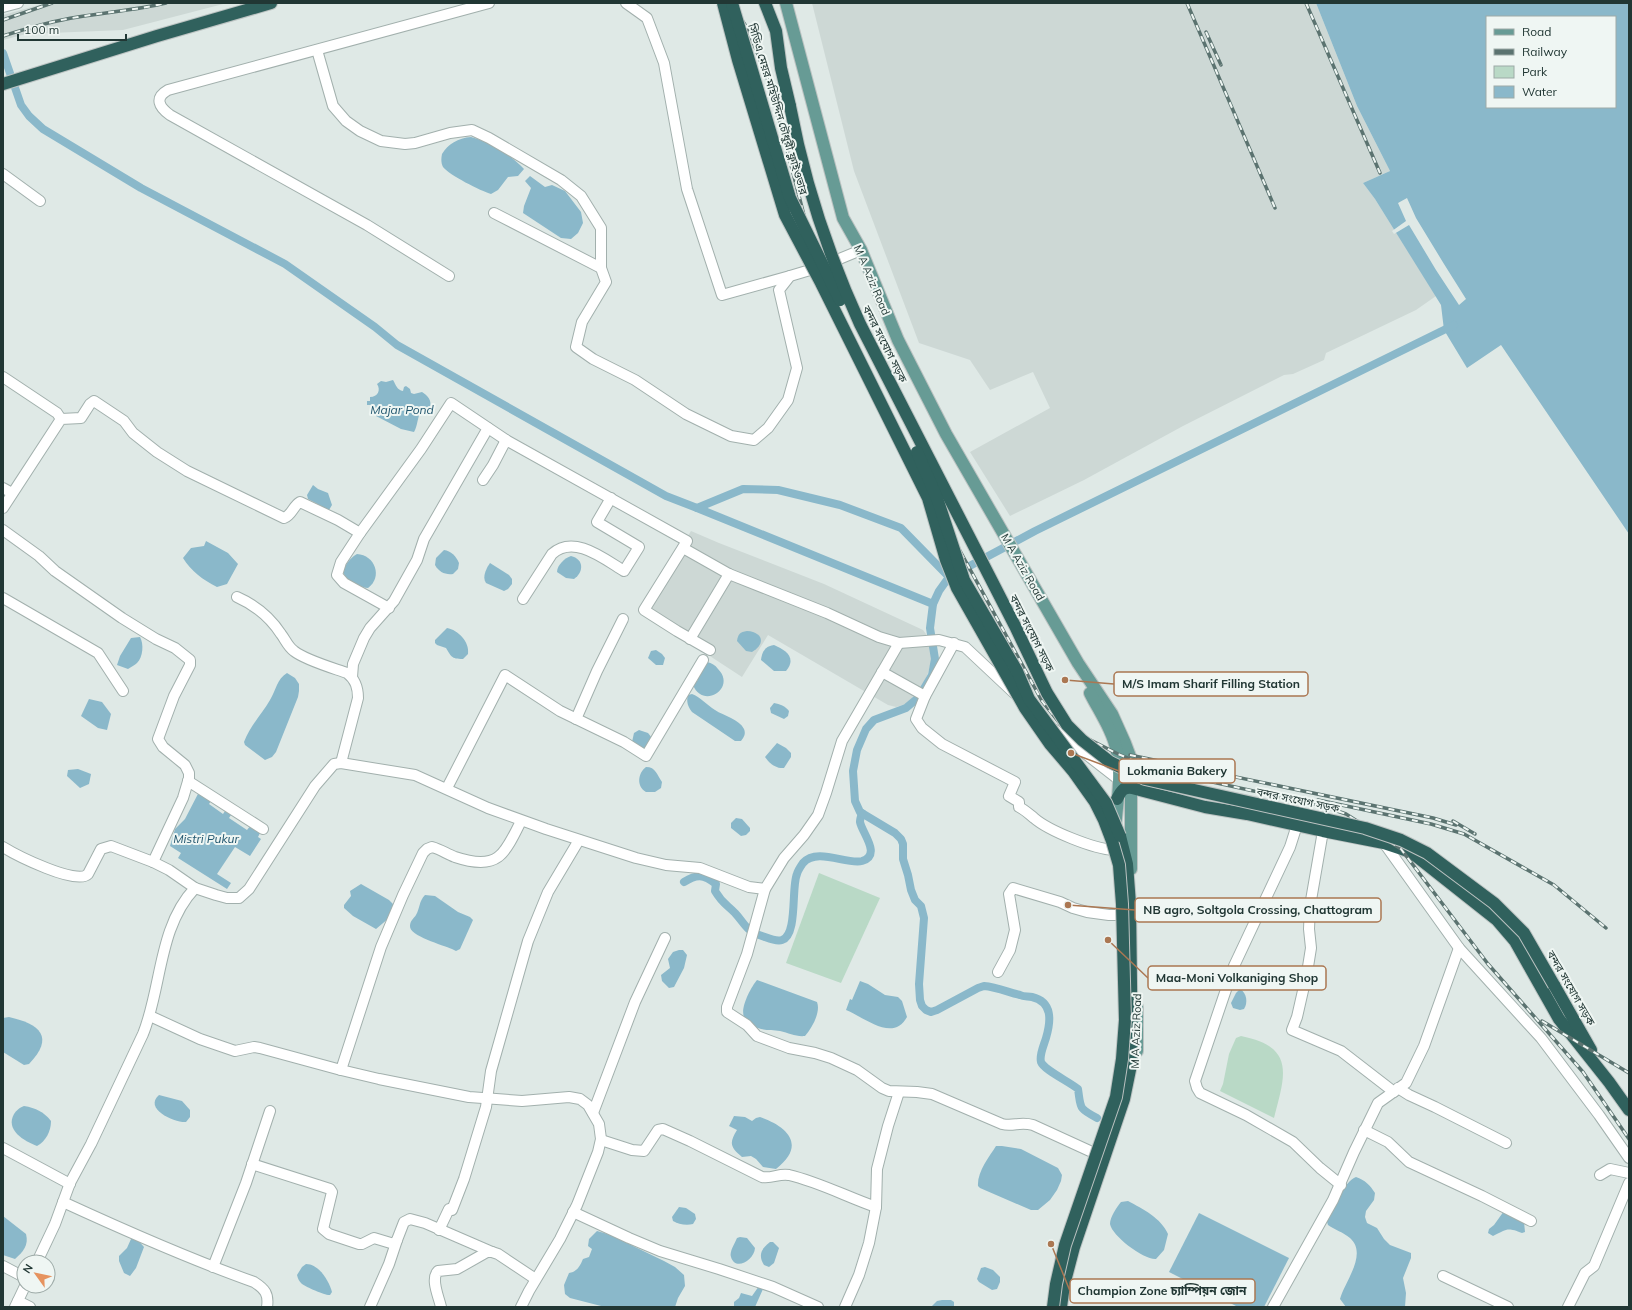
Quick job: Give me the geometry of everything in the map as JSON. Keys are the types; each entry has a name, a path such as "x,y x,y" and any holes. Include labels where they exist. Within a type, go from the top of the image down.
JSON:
{"highway":[{"path":"3,84 44,70 271,3"},
{"path":"723,3 738,60 785,215 821,283 928,498 946,560 957,588 1025,708 1050,744 1077,776 1095,802 1104,820 1117,859 1122,904 1125,1020 1122,1059 1116,1097 1065,1245 1056,1284 1053,1307"},
{"name":"সিডিএ মেয়র মহিউদ্দিন চৌধুরী ফ্লাইওভার","path":"732,3 790,198 921,461 937,498 964,580 1017,671 1030,699 1106,803 1120,836 1127,864 1130,904 1132,1060 1124,1099 1074,1247 1064,1285 1061,1307"},
{"name":"বন্দর সংযোগ সড়ক","path":"765,3 776,31 781,68 806,177 842,284 873,348 1015,626 1047,693 1067,725 1082,740 1110,762 1145,779 1365,828 1401,840 1427,853 1494,904 1524,933 1610,1082"},
{"path":"1117,799 1121,790 1126,787 1132,788 1205,807 1247,814 1384,843 1411,852 1497,920 1515,941 1559,1019 1610,1082 1629,1110"}],"main road":[{"name":"M A Aziz Road","path":"786,3 843,218 861,250 898,340 946,434 1078,663 1112,714 1126,743 1131,759 1132,788 1130,861 1134,903 1138,1032 1137,1060 1126,1107 1078,1248 1066,1307"},
{"name":"M A Aziz Road","path":"1049,1307 1052,1283 1061,1244 1112,1096 1120,1035 1118,914 1114,850 1118,779 1117,750 1078,663"}],"street":[{"path":"449,276 367,226 170,115 160,106 160,99 162,94 168,90 489,3"},
{"path":"626,3 647,18 664,63 687,189 722,296 820,267 861,250"},
{"path":"3,8 16,4"},
{"path":"317,50 333,106 346,121 368,135 381,141 405,144 415,143 450,133 472,130 489,138 561,180 580,196 601,228 602,268 606,282 582,322 576,347 593,359 635,380 686,414 731,436 754,440 768,428 788,400 797,368 779,290 790,276"},
{"path":"3,174 40,201"},
{"path":"494,213 602,268"},
{"path":"3,377 56,413 61,419"},
{"path":"61,419 81,418 90,404 94,401 124,421 133,434 157,452 187,471 212,484 284,518 287,517 300,502 338,520 360,533"},
{"path":"389,608 344,582 337,575 341,562 360,533 421,449 451,404 506,440 561,472 611,498 687,541 644,610 710,650"},
{"path":"3,508 61,419"},
{"path":"341,763 358,698 358,690 352,676 352,664 359,648 370,628 389,608 412,571 424,539 488,428"},
{"path":"483,480 506,440"},
{"path":"3,488 12,493"},
{"path":"523,599 552,554 557,549 562,547 582,548 624,571 639,547 597,522 611,498"},
{"path":"3,530 39,556 55,571 122,618 156,639 175,648 190,660 190,665 177,691 158,739 163,748 185,765 189,773 188,781 183,798 153,862"},
{"path":"683,548 728,574 898,643 939,640 954,643 965,648 1030,709 1082,752 1118,779"},
{"path":"690,639 728,574"},
{"path":"3,598 98,653 123,691"},
{"path":"237,598 253,605 266,615 293,651 306,658 348,673 352,676"},
{"path":"576,719 597,671 623,619"},
{"path":"898,643 842,741 818,815 804,835 784,858 765,889 746,958 727,1007 727,1012 747,1025 757,1036 789,1048 822,1054 857,1070 882,1088 889,1091 932,1094 1007,1126 1025,1122 1046,1130 1092,1152"},
{"path":"954,643 925,696 916,719 922,728 942,744 1015,782 1009,796 1019,802 1019,806 1028,812 1034,819 1066,836 1103,849 1114,850"},
{"path":"447,788 505,675 560,711 624,742 646,756 703,660"},
{"path":"882,672 925,696"},
{"path":"3,847 19,856 59,873 74,877 85,877 91,870 101,849 106,847 116,848 153,862 169,870 195,888 227,898 239,898 244,895 254,881 315,786 334,764 341,763 415,775 447,788 488,808 521,821 579,840 666,865 700,868 749,887 765,889"},
{"path":"188,781 263,829"},
{"path":"341,1070 381,947 403,895 427,849 432,847 469,861 477,862 494,859 498,857 509,842 521,821"},
{"path":"1296,825 1290,847 1234,966 1195,1081 1200,1094 1246,1115 1293,1142 1320,1168 1341,1185"},
{"path":"1323,831 1319,865 1310,906 1309,929 1311,948 1297,1017 1292,1030 1341,1051 1396,1090 1422,1100 1506,1143"},
{"path":"439,1230 449,1209 452,1210 464,1179 486,1107 491,1071 531,931 548,892 579,840"},
{"path":"1384,843 1459,948 1541,1038 1599,1114 1629,1158"},
{"path":"41,1254 55,1224 70,1184 91,1144 150,1016 173,922 182,905 195,888"},
{"path":"998,972 1010,950 1015,930 1009,894 1013,888 1087,912 1102,915 1118,914"},
{"path":"593,1112 624,1035 635,1002 665,938"},
{"path":"1274,1307 1341,1185 1364,1130 1378,1104 1406,1083 1424,1046 1459,948"},
{"path":"150,1016 235,1052 248,1048 260,1048 341,1070 439,1092 487,1099 540,1101 569,1097 580,1099 588,1105 599,1124 600,1140 598,1152 573,1212 554,1251 528,1291 521,1307"},
{"path":"845,1307 863,1263 875,1217 877,1169 888,1126 899,1092"},
{"path":"214,1267 270,1112"},
{"path":"600,1140 632,1150 644,1151 658,1130 663,1129 762,1177 769,1178 782,1174 805,1179 876,1207"},
{"path":"1364,1130 1388,1142 1409,1162 1531,1221"},
{"path":"3,1148 70,1184"},
{"path":"252,1164 330,1189 332,1192 323,1229 329,1234 359,1244 374,1238 394,1244 397,1240"},
{"path":"1600,1175 1610,1169 1629,1173"},
{"path":"1568,1307 1585,1273 1594,1266 1629,1183"},
{"path":"63,1202 98,1219 191,1259 254,1282 263,1287 266,1292 268,1298 267,1307"},
{"path":"573,1212 660,1251 773,1287 818,1307"},
{"path":"370,1307 389,1264 404,1222 407,1219 425,1223 492,1252 534,1278"},
{"path":"441,1307 434,1279 435,1274 438,1271 457,1269 488,1252 492,1252"},
{"path":"3,1266 16,1273"},
{"path":"1443,1276 1508,1307"},
{"path":"21,1294 17,1304 30,1307"}],"shaded area":[{"path":"46,3 227,3 123,30 26,34 3,40 3,15"},
{"path":"812,3 1316,3 1357,106 1390,171 1363,183 1375,199 1436,296 1416,310 1326,353 1324,360 1293,374 1284,375 1183,426 1084,480 1010,516 970,452 1050,408 1033,372 990,390 970,360 919,343 854,171"},
{"path":"691,531 824,584 923,630 930,645 932,659 922,687 906,704 896,707 888,705 768,635 742,677 641,611"}],"green space":[{"path":"819,873 880,898 841,983 786,963"},
{"path":"1241,1036 1259,1041 1271,1047 1279,1055 1283,1076 1274,1118 1220,1091 1223,1084 1229,1054 1236,1038"}],"water":[{"path":"1316,3 1629,3 1629,534 1501,345 1467,368 1444,330 1441,305 1375,199 1363,183 1390,171 1357,106"},
{"path":"471,137 499,149 524,169 518,176 508,177 498,190 491,194 458,178 443,167 441,161 442,154 447,147 454,142"},
{"path":"530,176 545,187 552,185 565,191 581,212 583,223 578,233 571,239 561,238 523,213 531,188 525,181"},
{"name":"Majar Pond","path":"393,380 399,390 403,391 404,387 406,386 410,389 411,393 414,394 422,392 430,400 430,408 421,411 414,432 401,429 376,416 377,412 373,408 375,405 367,405 367,401 370,401 370,397 375,396 379,391 377,384 381,381 386,382"},
{"path":"313,485 328,493 332,505 329,510 308,499 307,495"},
{"path":"206,541 228,553 238,564 227,584 217,587 202,578 186,563 183,558 191,548 204,546"},
{"path":"444,550 453,554 459,563 458,569 453,574 447,574 438,570 435,565 436,558"},
{"path":"357,554 368,558 375,567 375,578 373,583 368,588 352,582 345,576 344,573 347,564"},
{"path":"571,556 578,560 581,566 580,573 574,579 566,578 557,572 558,567 562,562"},
{"path":"490,563 509,575 512,579 512,584 508,589 504,591 486,583 484,576"},
{"path":"447,628 455,631 465,641 468,654 463,659 454,658 450,655 446,648 435,643 435,640"},
{"path":"747,631 756,634 761,639 759,645 752,652 746,651 737,641 740,634"},
{"path":"140,637 142,650 141,657 137,663 128,669 117,665 120,656 131,638"},
{"path":"774,645 789,655 790,662 786,671 774,671 761,660 764,650"},
{"path":"656,650 665,658 663,665 656,665 648,658 651,651"},
{"path":"707,662 716,666 723,676 724,683 716,694 704,696 698,692 693,685 698,680 698,674"},
{"path":"287,673 295,678 299,684 298,697 276,752 272,757 265,760 245,745 244,742 249,731 270,700 281,678"},
{"path":"692,694 715,710 739,723 745,732 741,741 735,741 692,712 688,706 687,699 688,695"},
{"path":"89,699 102,702 111,714 107,730 98,728 81,716"},
{"path":"774,703 787,709 789,711 788,716 784,719 771,713 770,708"},
{"path":"639,730 648,733 652,738 645,750 632,742 634,733"},
{"path":"777,743 791,753 791,757 784,768 778,768 765,757"},
{"path":"646,767 652,768 662,782 661,788 655,792 646,792 639,783 641,773"},
{"path":"78,769 91,774 89,784 80,788 67,776 68,770"},
{"name":"Mistri Pukur","path":"200,790 213,798 209,804 223,814 227,808 233,812 229,818 247,830 251,825 261,831 258,837 261,839 250,856 235,847 217,874 231,883 227,889 178,858 181,853 170,846 175,829 185,819"},
{"path":"736,818 742,819 750,828 750,831 746,835 741,836 731,828 731,823"},
{"path":"361,884 389,900 394,905 389,918 376,929 353,916 344,908 344,905 351,896 350,891"},
{"path":"425,895 435,896 458,912 470,917 473,920 460,949 456,951 427,940 411,930 410,926 412,920 416,915"},
{"path":"683,950 687,955 684,968 674,987 669,988 662,981 661,975 670,968 668,959 673,952"},
{"path":"757,980 817,1002 817,1015 805,1036 761,1029 746,1021 743,1013 745,1003 749,992"},
{"path":"860,981 868,984 885,995 898,997 902,1001 907,1017 901,1024 894,1028 878,1026 846,1010"},
{"path":"1240,989 1244,993 1246,1001 1244,1009 1240,1010 1233,1008 1231,1003 1236,993"},
{"path":"9,1017 29,1024 36,1028 40,1033 42,1039 41,1046 37,1055 29,1064 24,1065 3,1052 3,1018"},
{"path":"159,1095 182,1101 190,1110 190,1117 186,1122 168,1118 158,1110 155,1105 155,1100"},
{"path":"24,1106 39,1111 46,1115 51,1121 47,1135 37,1146 17,1134 12,1125 14,1114 18,1109"},
{"path":"734,1116 745,1117 752,1121 760,1117 779,1126 786,1132 792,1145 790,1153 785,1161 776,1169 763,1167 751,1156 742,1157 732,1145 733,1138 737,1130 729,1126"},
{"path":"996,1146 1021,1149 1058,1168 1062,1175 1057,1190 1050,1200 1038,1210 1031,1210 978,1186 981,1170"},
{"path":"1356,1177 1367,1183 1375,1193 1374,1200 1366,1211 1365,1217 1367,1223 1377,1228 1390,1245 1411,1253 1411,1258 1403,1278 1406,1293 1405,1307 1346,1307 1340,1299 1354,1268 1357,1252 1355,1244 1350,1238 1328,1225 1327,1222 1331,1210 1343,1190 1347,1184"},
{"path":"1128,1201 1161,1223 1168,1234 1164,1250 1156,1259 1144,1256 1137,1252 1122,1241 1112,1229 1110,1221 1114,1212 1121,1202"},
{"path":"679,1207 686,1208 695,1214 696,1219 693,1224 688,1225 673,1221 672,1217"},
{"path":"1504,1211 1524,1222 1525,1232 1522,1233 1510,1229 1493,1236 1488,1233 1489,1229 1494,1225"},
{"path":"1199,1213 1289,1258 1264,1307 1238,1307 1169,1272"},
{"path":"3,1216 26,1234 27,1242 21,1254 16,1254 15,1259 3,1255"},
{"path":"597,1231 615,1236 675,1267 684,1275 685,1286 675,1307 605,1307 570,1298 565,1294 564,1285 569,1273 576,1270 583,1259 589,1257 592,1249 588,1246 589,1239"},
{"path":"737,1238 747,1238 755,1248 751,1257 744,1263 740,1264 733,1261 731,1257 731,1250"},
{"path":"131,1239 137,1239 144,1247 136,1268 130,1276 124,1273 119,1261 119,1256 127,1248"},
{"path":"770,1242 773,1242 779,1248 774,1263 769,1267 764,1265 761,1258 761,1252"},
{"path":"306,1264 315,1267 323,1274 331,1288 332,1292 330,1295 312,1289 300,1282 297,1275"},
{"path":"985,1267 993,1270 1000,1277 1000,1282 997,1289 992,1290 979,1282 977,1279 981,1268"},
{"path":"759,1286 763,1289 755,1307 734,1307 734,1302 739,1298 741,1293 752,1296"},
{"path":"951,1300 954,1302 954,1307 931,1307 937,1301"}],"pier":[{"path":"1407,198 1416,218 1466,299 1459,305 1409,225 1394,234 1392,231 1406,221 1398,203"}],"waterway":[{"path":"3,53 21,105 29,116 43,129 141,188 285,264 375,327 397,345 666,496 697,508 743,489 778,490 840,505 901,528 949,577"},
{"path":"1097,1118 1083,1109 1080,1104 1078,1089 1047,1069 1041,1062 1041,1053 1049,1025 1049,1013 1044,1003 1032,997 1022,996 998,988 984,986 931,1012 922,1006 919,984 924,918 921,906 915,900 911,890 903,859 903,844 901,839 895,833 860,812 855,801 853,771 857,750 866,729 874,720 906,708 919,697 932,675 935,659 930,628 933,604 939,591 949,577 1035,531 1454,325"},
{"path":"697,508 933,604"},
{"path":"684,882 696,876 707,878 716,884 715,891 746,927 756,934 769,939 782,940 787,936 790,929 795,880 803,863 809,858 816,856 856,862 868,858 871,849 861,827 860,819 862,813"}],"railway":[{"path":"3,20 52,3"},
{"path":"3,36 59,21 166,3"},
{"path":"730,3 748,29 771,88 806,223 844,335 877,399 1042,701 1061,725 1118,754 1157,770 1323,806 1346,814 1401,849 1488,964 1583,1072 1629,1139"},
{"path":"1187,3 1275,208"},
{"path":"1306,3 1380,173"},
{"path":"1206,32 1221,65"},
{"path":"1130,755 1433,818 1456,825"},
{"path":"1318,800 1431,824 1464,834 1554,885 1606,928"},
{"path":"1453,821 1475,834"},
{"path":"1542,1021 1629,1073"}],"place":[{"name":"M/S Imam Sharif Filling Station","path":"1065,680"},
{"name":"Lokmania Bakery","path":"1071,753"},
{"name":"NB agro, Soltgola Crossing, Chattogram","path":"1068,905"},
{"name":"Maa-Moni Volkaniging Shop","path":"1108,940"},
{"name":"Champion Zone চ্যাম্পিয়ন জোন","path":"1051,1244"}]}
